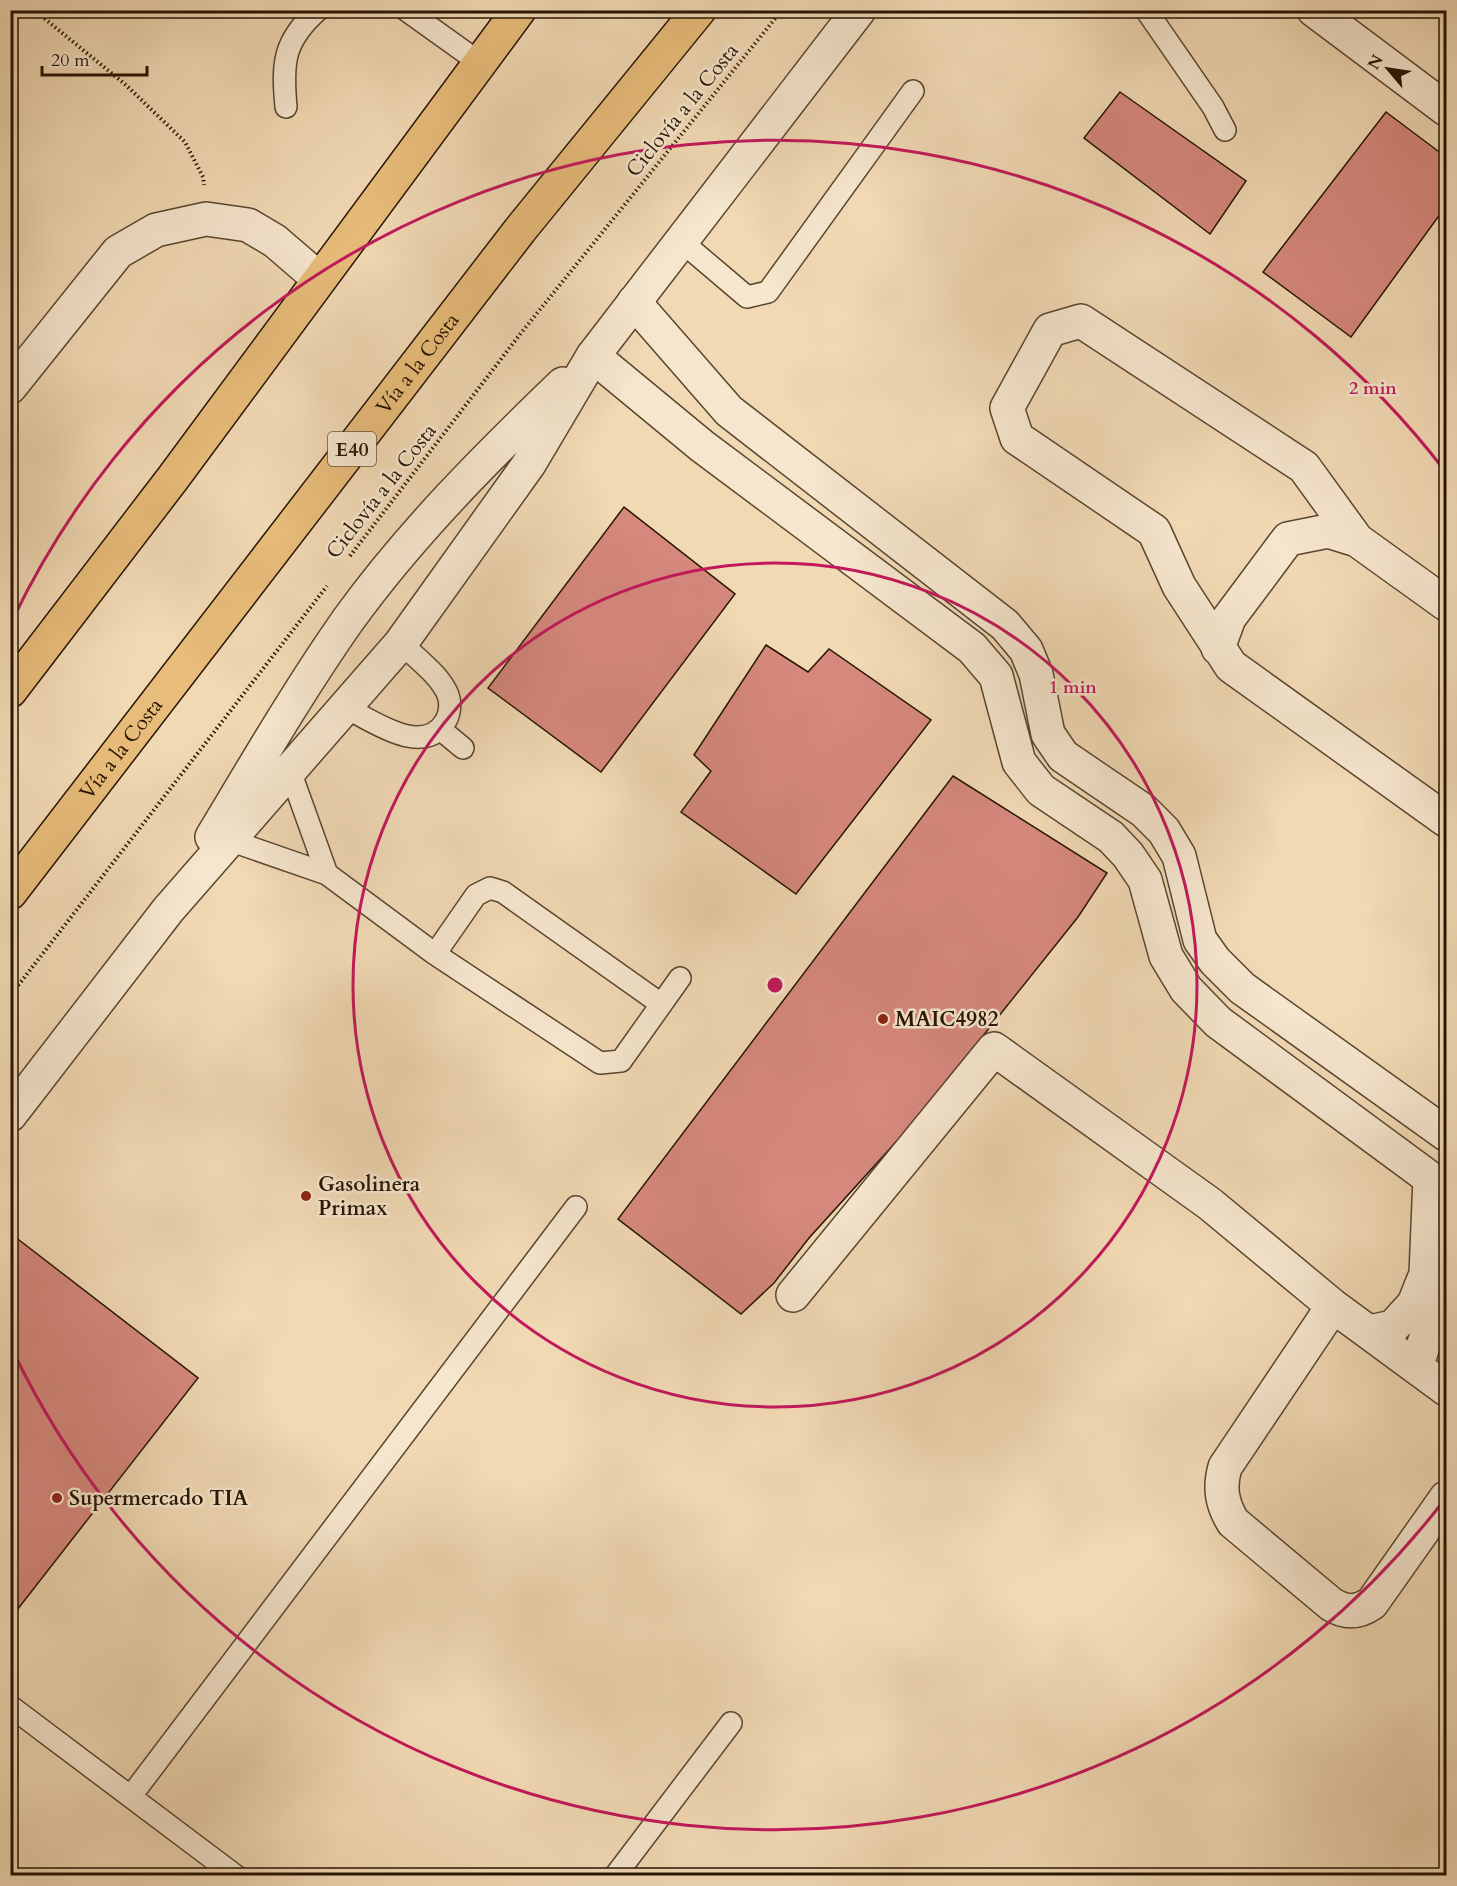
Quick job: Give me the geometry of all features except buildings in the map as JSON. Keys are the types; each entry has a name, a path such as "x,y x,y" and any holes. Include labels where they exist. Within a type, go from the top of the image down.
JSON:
{"highway":[{"path":"10,691 173,478 519,10"},
{"name":"Vía a la Costa","path":"10,893 520,230 699,10"}],"street":[{"path":"10,1115 168,910 401,643 529,464 593,356 859,10"},
{"path":"1314,10 1446,110"},
{"path":"10,387 118,252 156,230 206,219 248,225 275,241 319,279"},
{"path":"634,302 729,411 1005,625 1026,650 1036,674 1048,734 1063,756 1144,811 1164,831 1179,856 1200,940 1215,961 1242,988 1446,1134"},
{"path":"1446,604 1357,540 1304,467 1081,321 1050,330 1007,408 1017,438 1154,531 1179,586 1231,666 1446,820"},
{"path":"168,910 292,704 349,619 482,462 593,356"},
{"path":"593,356 702,446 972,648 996,676 1019,762 1041,790 1111,837 1128,855 1145,880 1166,956 1186,989 1218,1022 1438,1184 1425,1274 1414,1304 1393,1327 1369,1332"},
{"path":"1218,648 1229,618 1288,539 1328,531 1357,540"},
{"path":"793,1295 994,1049 1210,1204 1333,1306 1446,1389"},
{"path":"1319,1098 1345,1062"},
{"path":"1416,1367 1433,1317 1446,1299"},
{"path":"1333,1306 1225,1467 1221,1491 1225,1508 1233,1522 1331,1604 1338,1609 1357,1611 1372,1603 1446,1498"}],"lane":[{"path":"286,107 283,72 289,44 300,26 318,10"},
{"path":"406,10 480,63"},
{"path":"1146,10 1213,107 1225,130"},
{"path":"681,241 747,297 768,292 913,91"},
{"path":"345,707 391,731 410,736 427,736 440,729 447,720 449,712 448,693 401,643"},
{"path":"440,729 463,748"},
{"path":"290,771 327,874"},
{"path":"229,840 327,874 435,954 600,1063 621,1060 680,978"},
{"path":"435,954 476,895 490,888 503,892 661,1004"},
{"path":"131,1796 576,1207"},
{"path":"10,1706 236,1875"},
{"path":"615,1875 731,1723"}],"path":[{"path":"34,10 126,85 185,142 203,177 206,219"},
{"name":"Ciclovía a la Costa","path":"346,561 521,333 782,10"},
{"name":"Ciclovía a la Costa","path":"10,996 332,580"}],"place":[{"name":"MAIC4982","path":"883,1019"},
{"name":"Gasolinera Primax","path":"306,1196"},
{"name":"Supermercado TIA","path":"57,1498"}]}
